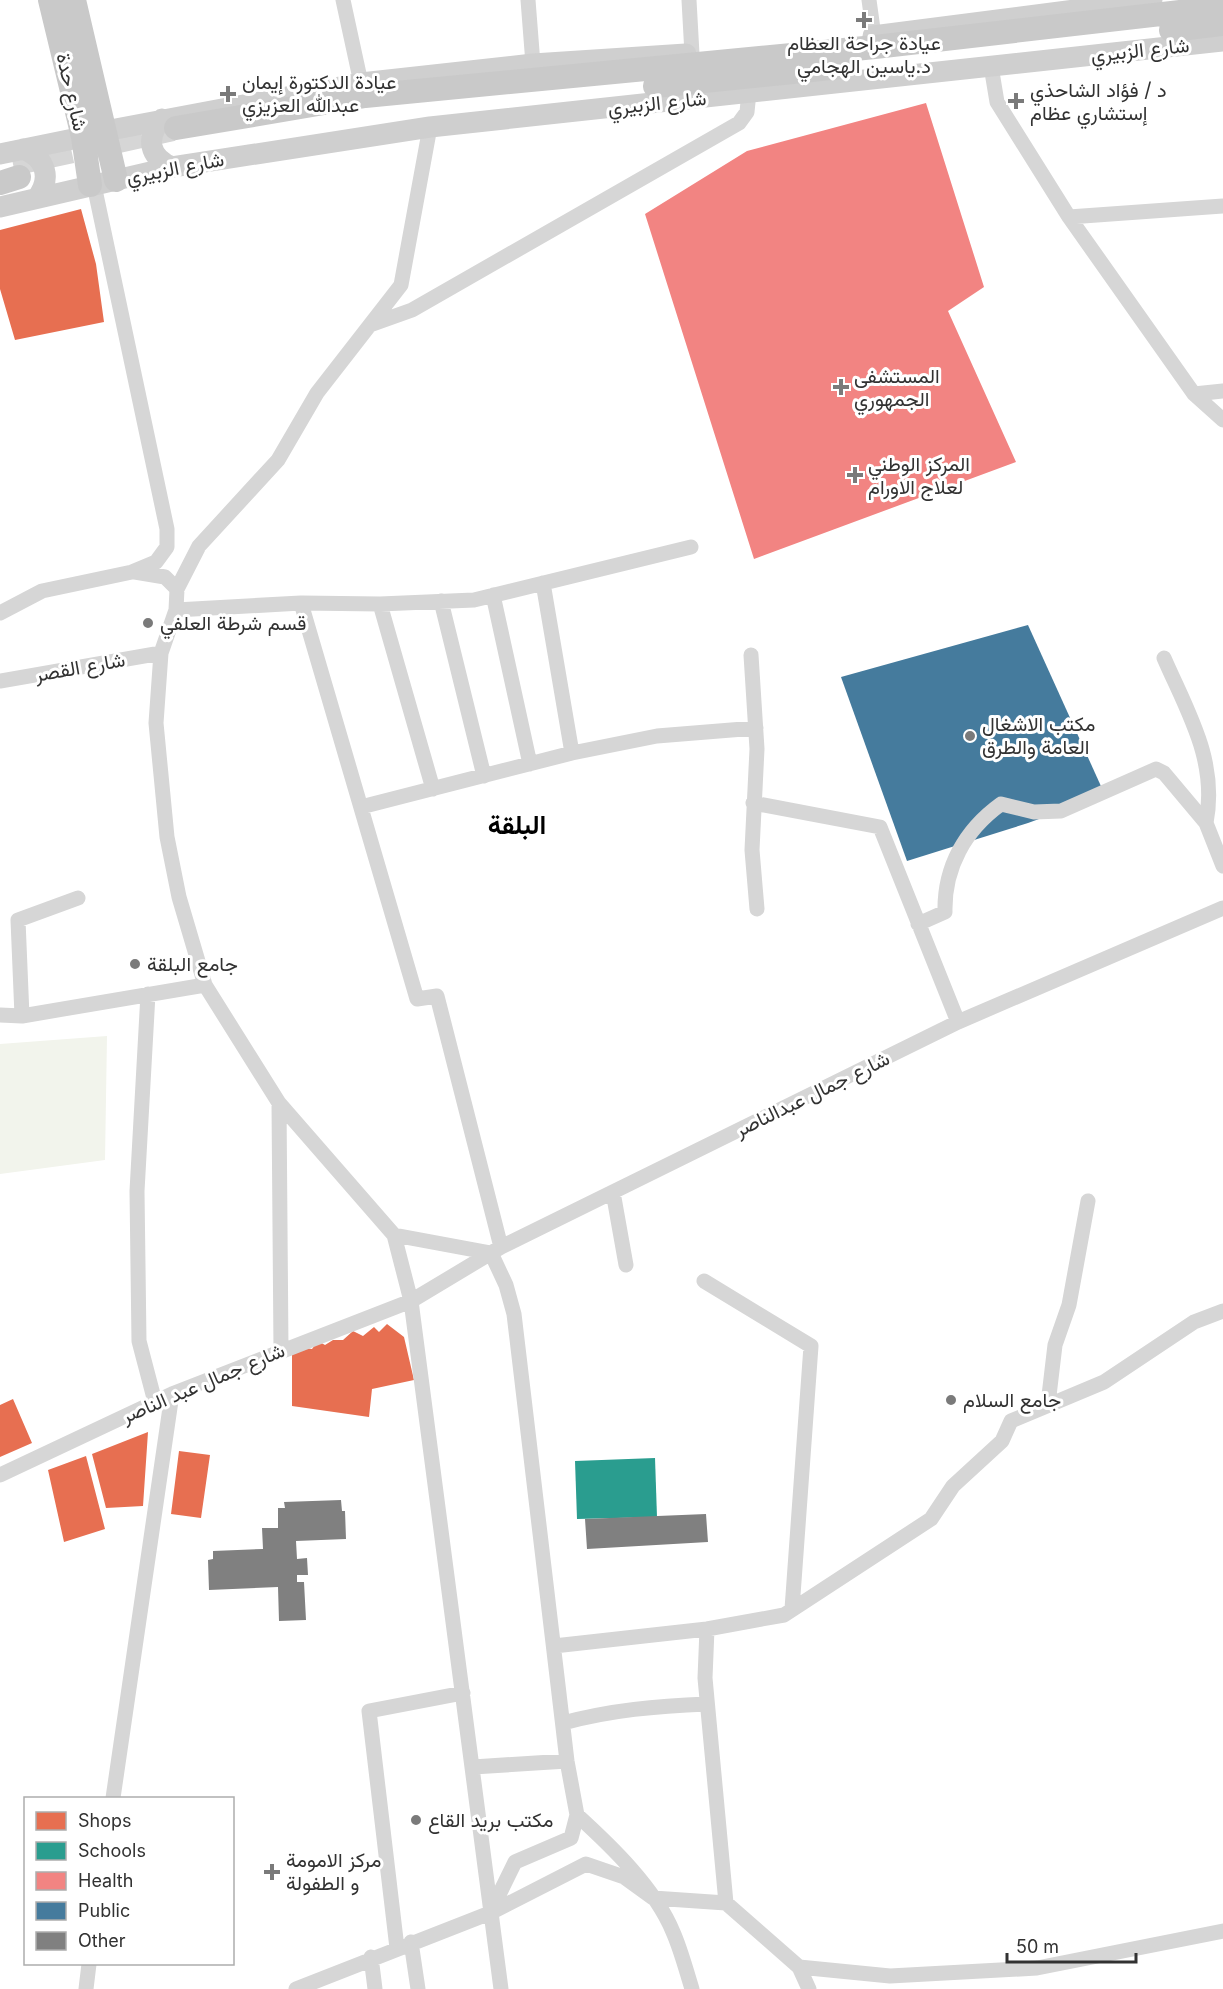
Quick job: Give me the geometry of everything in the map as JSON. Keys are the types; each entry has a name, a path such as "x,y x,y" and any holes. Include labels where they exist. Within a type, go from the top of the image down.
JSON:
{"main road":[{"name":"شارع حدة","path":"50,0 94,134"},
{"name":"شارع حدة","path":"74,0 100,183"},
{"name":"شارع الزبيري","path":"172,130 361,83 533,64 692,60 1152,0"},
{"name":"شارع الزبيري","path":"172,130 365,96 692,60 1223,7"},
{"name":"شارع الزبيري","path":"0,207 172,167 430,127 1223,24"},
{"name":"شارع الزبيري","path":"9,166 94,134 172,130 368,111 991,66 1223,41"},
{"path":"172,130 153,128 150,141 153,153 161,162 172,167"},
{"path":"9,166 41,160 45,170 43,190 37,198"}],"street":[{"path":"343,0 361,83"},
{"path":"528,0 533,64"},
{"path":"689,0 692,60"},
{"path":"869,0 874,36"},
{"path":"991,66 997,102 1069,217 1194,394 1223,420"},
{"path":"370,325 412,310 739,123 747,112 749,85"},
{"path":"430,127 400,285 317,393 278,459 199,546 177,590 176,610 161,653 156,723 164,813 179,897 205,985 279,1103 394,1235 411,1301 501,1989"},
{"path":"0,613 42,591 132,572 156,562 167,547 167,529 100,183"},
{"path":"1069,217 1223,206"},
{"path":"1194,394 1223,391"},
{"path":"176,610 301,603 380,604 474,600 691,547"},
{"path":"132,572 165,577 177,590"},
{"path":"543,583 572,753"},
{"path":"494,595 530,764"},
{"path":"441,601 484,776"},
{"path":"301,603 417,999 437,996 496,1250 514,1314 567,1761 577,1815 571,1838 515,1862 490,1913"},
{"path":"380,604 434,789"},
{"name":"شارع القصر","path":"0,681 161,653"},
{"path":"751,655 758,749 752,850 757,909"},
{"path":"1164,658 1205,754 1210,784 1206,823"},
{"path":"361,807 572,753 657,736 756,728"},
{"path":"918,924 945,912 944,889 962,842 985,816 1001,804 1034,812 1061,812 1156,769 1164,773 1206,823 1223,866"},
{"path":"753,803 879,827 958,1022"},
{"path":"22,1016 18,920 78,898"},
{"name":"شارع جمال عبدالناصر","path":"411,1301 496,1250 958,1022 1223,908"},
{"path":"0,1016 22,1016 205,985"},
{"path":"148,994 136,1191 139,1341 156,1402"},
{"path":"279,1103 281,1350"},
{"path":"612,1192 626,1265"},
{"path":"1048,1404 1055,1345 1069,1305 1088,1201"},
{"path":"394,1235 496,1250"},
{"path":"704,1281 811,1346 792,1610"},
{"name":"شارع جمال عبد الناصر","path":"0,1475 172,1394 411,1301"},
{"path":"554,1646 707,1629 784,1615 931,1519 953,1486 1002,1441 1011,1421 1104,1382 1194,1322 1223,1311"},
{"path":"113,1797 172,1394"},
{"path":"707,1629 705,1678 726,1903"},
{"path":"418,1989 404,1945 369,1711 463,1693"},
{"path":"563,1723 597,1714 640,1707 707,1704"},
{"path":"473,1767 567,1761"},
{"path":"577,1815 621,1855 653,1898 673,1930 692,1989"},
{"path":"296,1989 371,1957 490,1913 586,1864 624,1877 653,1898 726,1903 799,1968 809,1989"},
{"path":"799,1968 890,1982 1036,1968 1223,1931"},
{"path":"371,1957 375,1989"},
{"path":"86,1989 89,1965"}],"shaded area":[{"path":"107,1036 105,1160 0,1174 0,1044"}],"building: Shops":[{"path":"81,209 96,264 104,322 15,340 0,289 0,230"},
{"path":"387,1324 404,1337 414,1380 372,1389 369,1417 292,1406 292,1346 312,1349 318,1341 325,1345 333,1340 343,1340 353,1331 363,1336 374,1327 379,1332"},
{"path":"13,1399 32,1443 0,1457 0,1405"},
{"path":"148,1432 143,1506 106,1508 92,1454"},
{"path":"179,1451 210,1455 201,1518 171,1514"},
{"path":"86,1456 105,1529 64,1542 48,1470"}],"building: Schools":[{"path":"655,1458 657,1517 577,1519 575,1461"}],"building: Health":[{"name":"المستشفى الجمهوري","path":"926,103 984,287 948,311 1016,462 754,559 645,214 747,151"}],"building: Public":[{"name":"مكتب الاشغال العامة والطرق","path":"1028,625 1105,795 1028,823 907,861 841,677"}],"building: Other":[{"path":"341,1500 342,1511 345,1511 346,1539 296,1541 297,1559 307,1558 308,1575 297,1575 297,1582 304,1582 306,1620 279,1621 278,1587 209,1590 208,1560 213,1559 213,1551 263,1549 262,1528 278,1528 278,1508 285,1508 284,1502"},
{"path":"706,1514 708,1542 587,1549 585,1519"}],"tunnel":[{"path":"13,164 173,129"}],"place":[{"name":"عيادة جراحة العظام د.ياسين الهجامي","path":"864,20"},
{"name":"عيادة الدكتورة إيمان عبدالله العزيزي","path":"228,94"},
{"name":"د / فؤاد الشاحذي إستشاري عظام","path":"1016,101"},
{"name":"المستشفى الجمهوري","path":"841,387"},
{"name":"المركز الوطني لعلاج الاورام","path":"855,475"},
{"name":"قسم شرطة العلفي","path":"148,623"},
{"name":"مكتب الاشغال العامة والطرق","path":"970,736"},
{"name":"جامع البلقة","path":"135,964"},
{"name":"جامع السلام","path":"951,1400"},
{"name":"مكتب بريد القاع","path":"416,1820"},
{"name":"مركز الامومة و الطفولة","path":"272,1872"}],"district":[{"name":"البلقة","path":"517,824"}]}
